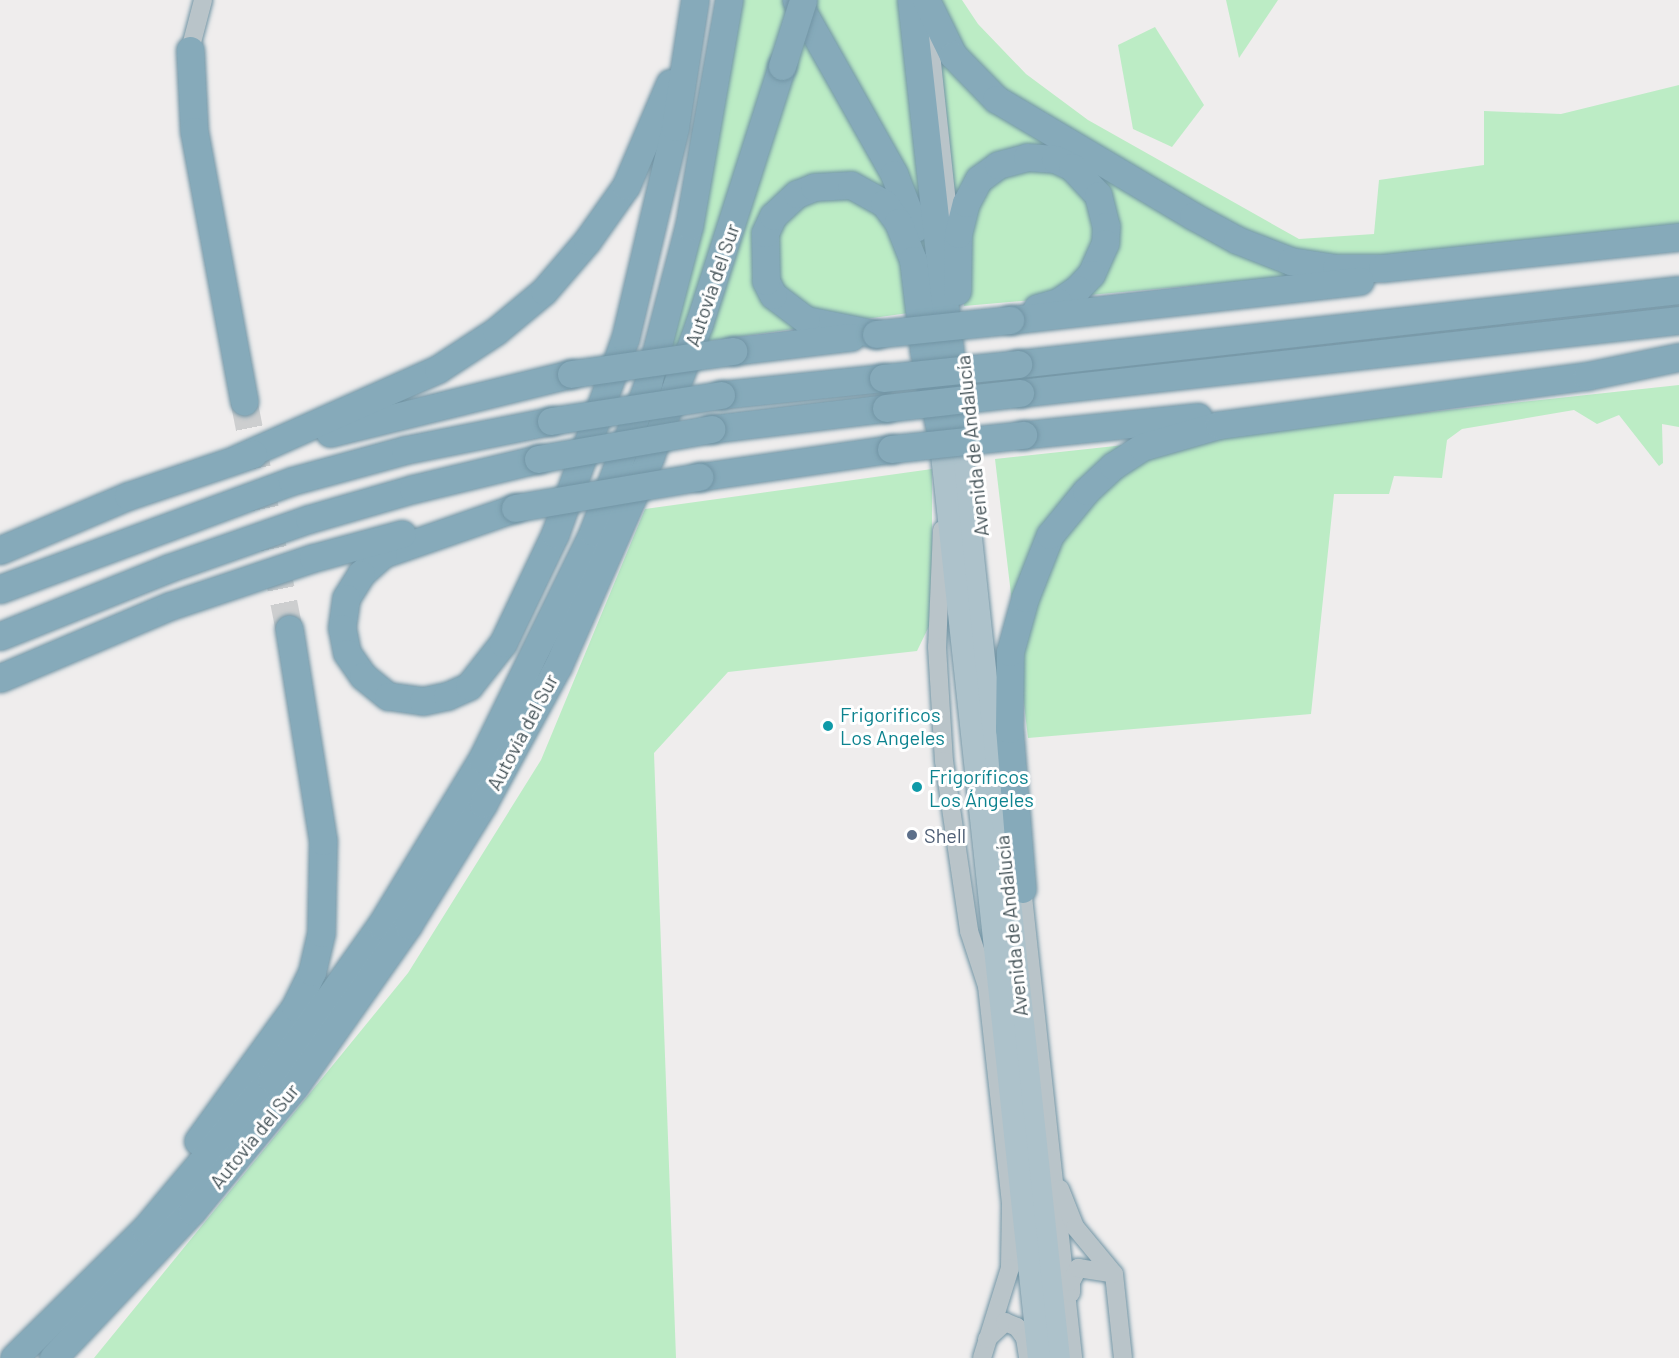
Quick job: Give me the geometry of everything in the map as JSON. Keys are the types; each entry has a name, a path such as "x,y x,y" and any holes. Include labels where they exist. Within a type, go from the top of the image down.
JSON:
{"highway":[{"path":"236,459 438,369 496,331 544,291 587,241 626,186 665,100 695,0"},
{"path":"515,508 383,554 361,574 346,598 342,628 347,652 363,676 388,696 423,701 447,696 469,686 503,643 555,534 625,339 675,127 695,0"},
{"name":"Autovía del Sur","path":"15,1358 145,1229 271,1079 326,1004 442,826 533,661 593,532 648,383 689,226 729,0"},
{"path":"796,0 894,174 914,226 934,350 949,424"},
{"name":"Autovía del Sur","path":"53,1358 185,1219 295,1086 408,925 483,804 558,666 650,457 699,324 803,0"},
{"path":"921,1 949,424"},
{"path":"921,1 953,55 996,99 1193,216 1237,240 1291,261 1336,268 1382,268 1679,237"},
{"path":"190,50 194,131 244,401"},
{"path":"957,291 958,234 966,203 980,179 998,165 1027,157 1055,159 1072,167 1098,195 1103,211 1105,243 1100,259 1091,274 1058,302 1010,320"},
{"path":"876,334 806,320 773,295 766,281 765,233 773,216 797,194 814,187 851,186 884,203 898,222 913,260 924,352 949,424"},
{"path":"0,550 128,496 236,459 402,413 571,375 732,351 876,334 1679,245"},
{"path":"0,590 292,481 405,450 551,421 721,395 1679,290"},
{"path":"0,636 169,568 309,519 413,489 538,459 711,429 1679,320"},
{"path":"1022,889 1009,729 1010,652 1024,598 1050,535 1086,490 1142,447 1209,427 1587,375 1679,357"},
{"path":"0,678 170,606 313,558 515,508 699,477 891,449 1679,365"},
{"path":"64,1308 186,1158 295,1007 312,972 321,933 323,841 289,629"}],"main road":[{"name":"Avenida de Andalucía","path":"949,424 944,480 1014,1150 1039,1358"},
{"name":"Avenida de Andalucía","path":"949,424 1068,1357"}],"street":[{"path":"190,50 203,0"},
{"name":"Avenida de Andalucía","path":"921,1 957,291 967,418 1022,889 1068,1357"},
{"path":"944,480 937,647 945,761 969,931 1003,1040"},
{"path":"987,986 1011,1203"},
{"path":"984,1349 1010,1268 1014,1150"},
{"path":"1051,1168 1075,1227 1114,1274 1123,1358"},
{"path":"1068,1357 1071,1282 1078,1268 1114,1274"},
{"path":"984,1349 1005,1322 1011,1324 1026,1338 1028,1358"}],"green space":[{"path":"739,0 903,0 937,309 666,347"},
{"path":"932,0 962,0 978,24 1026,74 1088,120 1299,239 1374,234 1379,180 1484,165 1484,111 1561,114 1679,85 1679,228 1325,274 964,306"},
{"path":"1226,0 1278,0 1239,58"},
{"path":"1155,27 1204,105 1172,147 1133,129 1118,45"},
{"path":"1679,385 1679,427 1662,424 1663,463 1659,466 1619,415 1597,424 1574,410 1462,429 1447,440 1442,478 1394,476 1389,494 1334,494 1311,714 1028,738 995,459"},
{"path":"932,469 932,620 917,651 728,672 654,753 676,1358 94,1358 408,973 541,760 645,509"}],"tunnel":[{"path":"244,401 289,629"}],"place":[{"name":"Frigorificos Los Angeles","path":"828,726"},
{"name":"Frigoríficos Los Ángeles","path":"917,787"},
{"name":"Shell","path":"912,835"}]}
